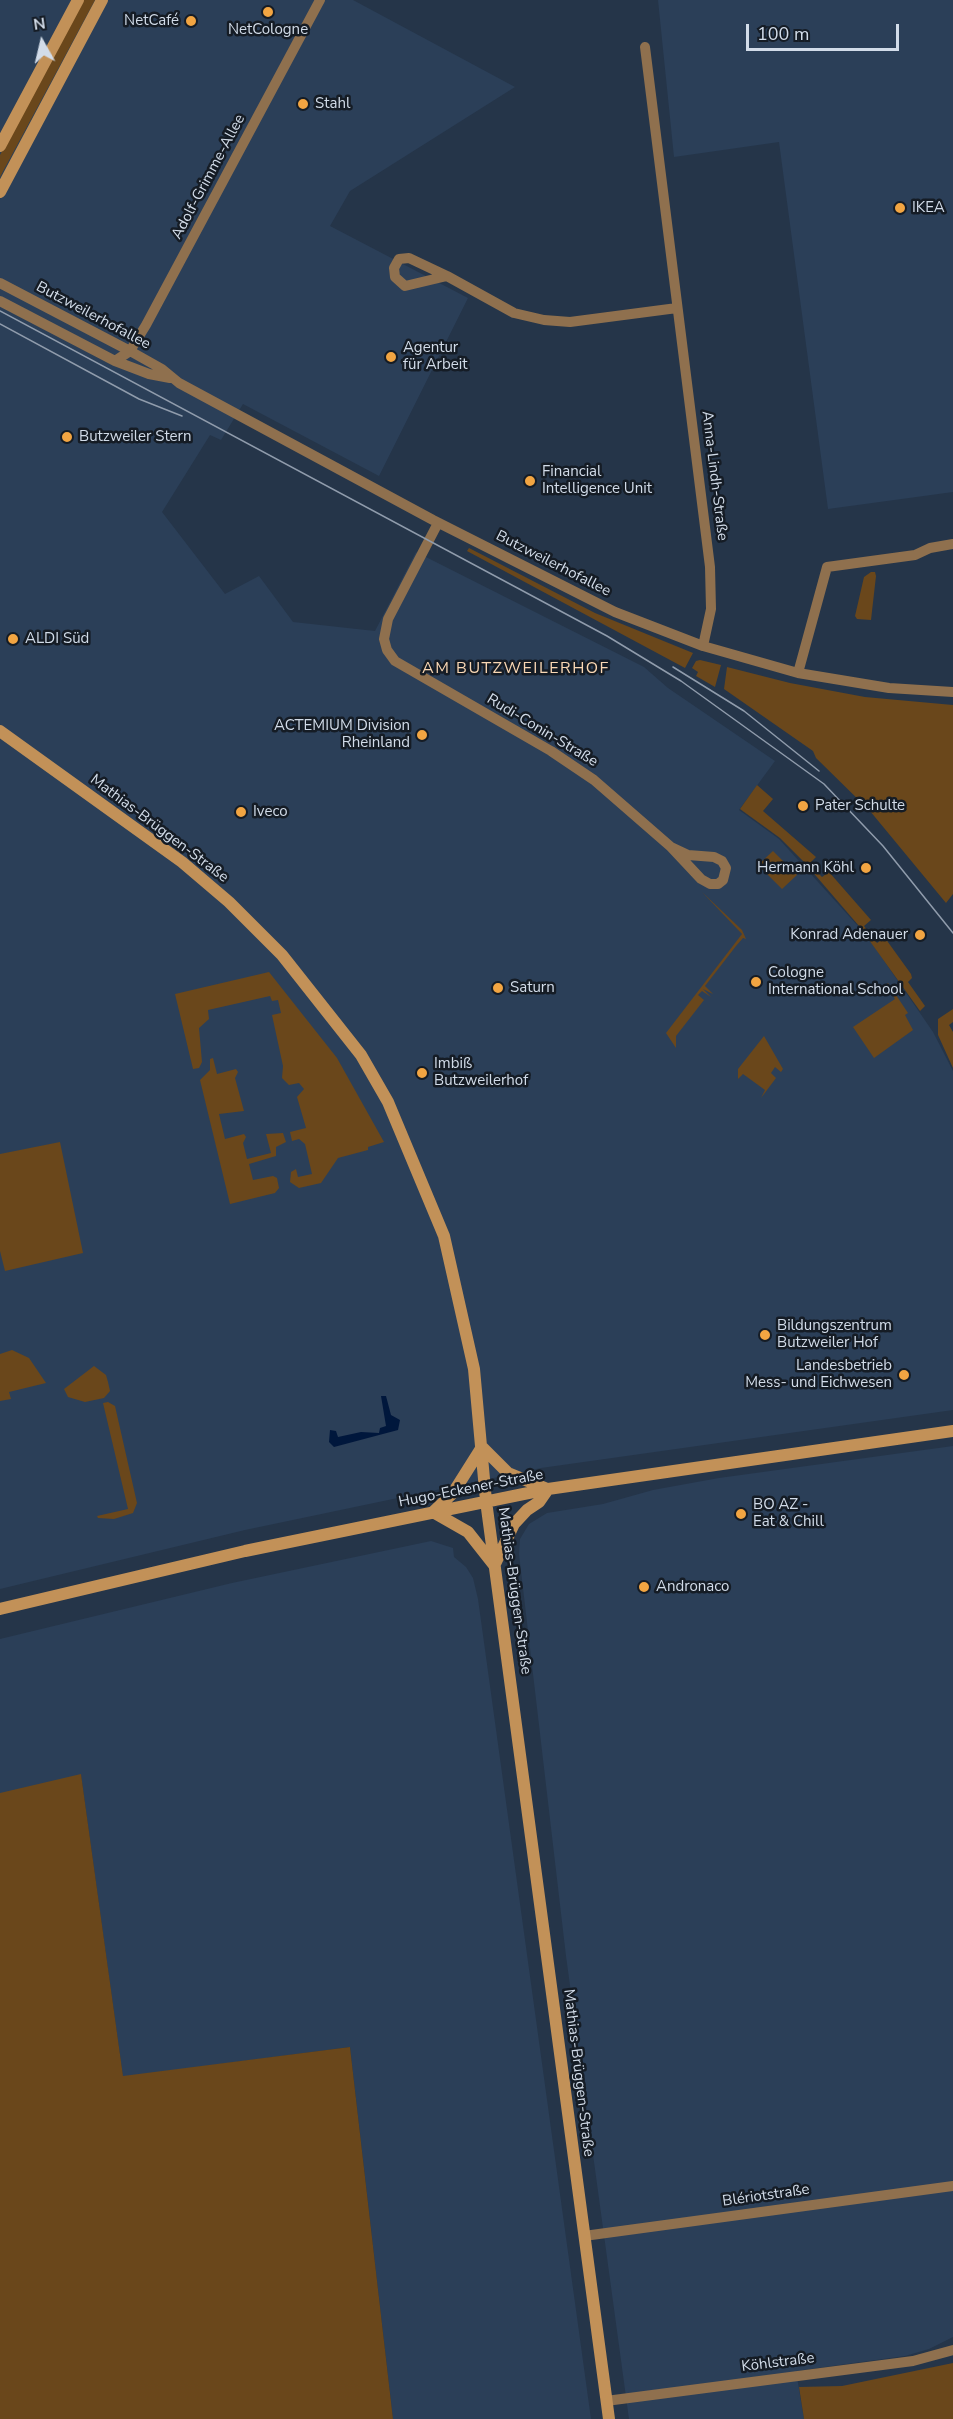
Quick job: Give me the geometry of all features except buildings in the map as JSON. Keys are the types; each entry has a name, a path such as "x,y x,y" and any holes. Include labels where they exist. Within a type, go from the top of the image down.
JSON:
{"street":[{"path":"0,146 78,0"},
{"path":"0,192 102,0"},
{"name":"Adolf-Grimme-Allee","path":"115,361 130,351 146,325 320,0"},
{"name":"Anna-Lindh-Straße","path":"645,47 710,567 711,609 703,646"},
{"path":"447,276 513,313 544,320 570,322 677,308"},
{"name":"Butzweilerhofallee","path":"0,283 130,351 162,369 171,378 438,523 615,612 703,646 798,673 889,688 953,692"},
{"name":"Butzweilerhofallee","path":"0,301 115,361 149,374 171,378"},
{"name":"Rudi-Conin-Straße","path":"438,523 388,619 384,639 391,656 395,661 550,751 594,780 671,847 701,879 710,884 718,884 723,880 726,868 722,861 714,857 688,855 671,847"},
{"path":"798,673 827,567 915,555 930,548 953,544"},
{"name":"Mathias-Brüggen-Straße","path":"0,731 182,862 229,902 296,972 361,1055 388,1102 444,1236 462,1305 474,1369 486,1501 609,2419"},
{"name":"Hugo-Eckener-Straße","path":"0,1610 245,1551 548,1489 953,1431"},
{"path":"482,1447 508,1473 548,1489 539,1502 514,1524 495,1566 462,1527 433,1512 453,1493 482,1447"},
{"name":"Blériotstraße","path":"584,2236 953,2186"},
{"name":"Köhlstraße","path":"606,2401 913,2361 953,2350"}],"shaded area":[{"name":"AM BUTZWEILERHOF","path":"0,0 353,0 515,87 350,191 330,226 468,298 379,476 243,404 221,440 210,435 162,512 225,594 259,576 293,622 375,631 416,552 644,667 668,688 775,761 739,810 779,839 867,936 933,1032 953,1071 953,1410 541,1468 245,1530 0,1589"},
{"path":"83,0 95,0 0,177 0,155"},
{"path":"658,0 953,0 953,492 828,509 779,142 674,157"},
{"path":"469,548 595,613 693,653 685,668 467,551"},
{"path":"875,572 876,576 871,620 857,619 855,616 864,577"},
{"path":"696,661 721,665 715,687 696,676 698,672 692,668"},
{"path":"727,667 790,683 865,697 953,705 953,894 946,903 870,811 816,758 813,751 724,689"},
{"path":"757,785 773,799 763,811 816,857 809,864 822,877 829,872 871,920 864,926 877,943 885,938 911,974 912,978 908,982 925,1006 920,1011 859,926 804,862 780,838 740,809"},
{"path":"773,851 797,875 782,889 758,865"},
{"path":"702,892 742,930 746,939 743,938 736,946 705,986 713,994 703,989 711,997 702,991 698,995 704,1000 676,1036 676,1048 666,1033 742,934"},
{"path":"269,972 337,1058 384,1142 368,1147 368,1150 338,1158 321,1183 299,1188 290,1182 291,1172 296,1169 298,1177 312,1174 305,1144 299,1139 292,1141 290,1132 306,1128 297,1097 304,1089 299,1083 289,1085 282,1078 283,1066 272,1015 281,1013 278,1000 272,1001 270,996 208,1010 209,1019 199,1028 202,1062 199,1068 193,1069 175,994"},
{"path":"888,983 908,1013 905,1015 913,1030 874,1058 853,1027 895,999 886,985"},
{"path":"953,1009 953,1022 949,1025 953,1032 953,1068 938,1035 938,1019"},
{"path":"764,1036 783,1069 781,1072 775,1067 771,1073 776,1078 761,1098 765,1090 743,1074 738,1079 738,1069"},
{"path":"213,1058 217,1074 236,1069 238,1072 235,1078 244,1111 219,1114 225,1139 244,1134 246,1137 243,1143 247,1159 271,1153 266,1134 283,1133 286,1142 276,1147 276,1156 249,1164 253,1180 273,1176 277,1178 279,1188 275,1193 230,1204 200,1080 210,1070 210,1059"},
{"path":"60,1142 83,1253 5,1271 0,1251 0,1154"},
{"path":"12,1350 29,1358 46,1383 9,1392 11,1399 0,1401 0,1354"},
{"path":"94,1366 106,1375 110,1391 104,1398 85,1402 68,1397 64,1389"},
{"path":"381,1396 386,1396 391,1415 400,1420 398,1430 334,1447 329,1442 330,1430 336,1431 338,1437 361,1432 379,1433 380,1428 386,1426"},
{"path":"108,1402 115,1406 137,1503 133,1513 114,1519 97,1516 128,1509 103,1403"},
{"path":"953,1446 953,2337 929,2349 905,2356 796,2371 804,2419 629,2419 566,1956 519,1554 520,1539 529,1524 547,1513 603,1504 653,1490 719,1478"},
{"path":"431,1541 453,1548 454,1557 466,1567 473,1578 478,1599 591,2419 393,2419 350,2047 123,2077 81,1775 0,1795 0,1639 232,1583"},
{"path":"81,1774 123,2076 350,2047 393,2419 0,2419 0,1793"},
{"path":"953,2363 953,2419 804,2419 799,2387 842,2386"}],"tram line":[{"path":"0,311 607,636 681,681 824,784 883,846 953,933"},
{"path":"0,324 139,399 182,416"},
{"path":"673,667 744,711 819,771"}],"place":[{"name":"NetCologne","path":"268,12"},
{"name":"NetCafé","path":"191,21"},
{"name":"Stahl","path":"303,104"},
{"name":"IKEA","path":"900,208"},
{"name":"Agentur für Arbeit","path":"391,357"},
{"name":"Butzweiler Stern","path":"67,437"},
{"name":"Financial Intelligence Unit","path":"530,481"},
{"name":"ALDI Süd","path":"13,639"},
{"name":"ACTEMIUM Division Rheinland","path":"422,735"},
{"name":"Pater Schulte","path":"803,806"},
{"name":"Iveco","path":"241,812"},
{"name":"Hermann Köhl","path":"866,868"},
{"name":"Konrad Adenauer","path":"920,935"},
{"name":"Cologne International School","path":"756,982"},
{"name":"Saturn","path":"498,988"},
{"name":"Imbiß Butzweilerhof","path":"422,1073"},
{"name":"Bildungszentrum Butzweiler Hof","path":"765,1335"},
{"name":"Landesbetrieb Mess- und Eichwesen","path":"904,1375"},
{"name":"BO AZ - Eat & Chill","path":"741,1514"},
{"name":"Andronaco","path":"644,1587"}],"district":[{"name":"AM BUTZWEILERHOF","path":"516,669"}]}
